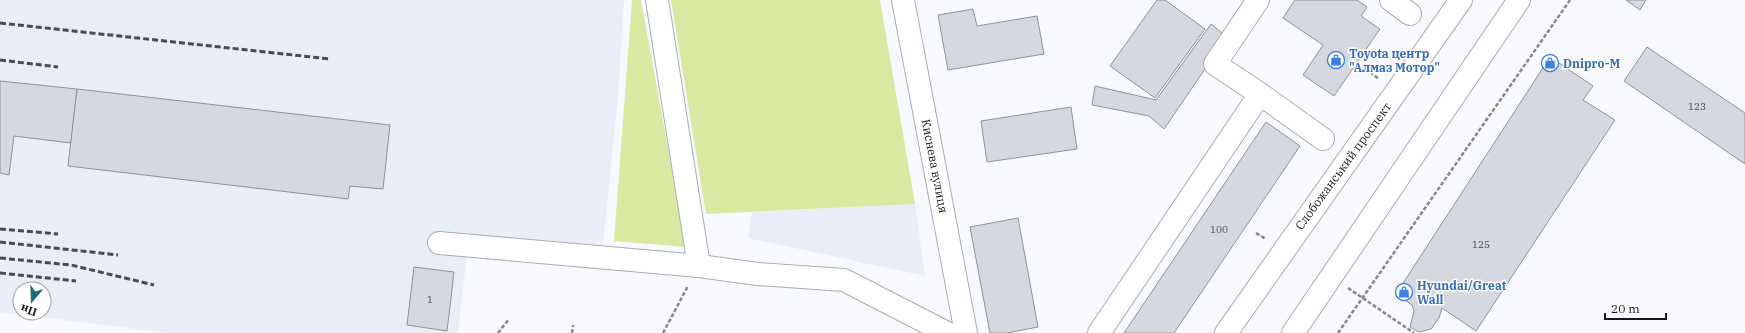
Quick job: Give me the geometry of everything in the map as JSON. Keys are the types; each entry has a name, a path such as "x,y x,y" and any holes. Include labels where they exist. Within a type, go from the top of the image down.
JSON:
{"main road":[{"path":"657,0 699,266"},
{"name":"Киснева вулиця","path":"904,0 966,333"},
{"path":"1258,0 1215,64 1323,139"},
{"path":"1391,0 1410,14"},
{"name":"Слобожанський проспект","path":"1226,333 1461,0"},
{"path":"1293,333 1519,0"},
{"path":"1099,333 1260,94"},
{"path":"439,243 699,266 758,274 844,280 948,333"}],"path":[{"path":"1338,333 1570,0"},
{"path":"663,333 699,266"},
{"path":"1362,298 1414,333"},
{"path":"498,333 509,318"},
{"path":"572,333 573,326"}],"shaded area":[{"path":"0,0 624,0 618,96 601,264 467,252 458,333 168,333 52,318 52,281 12,281 12,314 0,312"},
{"path":"915,204 925,276 748,238 752,212"}],"green space":[{"path":"632,0 641,0 686,247 614,241"},
{"path":"671,0 880,0 915,204 706,214"}],"building":[{"path":"1157,0 1165,0 1205,29 1155,98 1110,66"},
{"name":"Toyota центр \"Алмаз Мотор\"","path":"1295,0 1357,0 1367,7 1361,16 1380,29 1334,96 1303,75 1323,45 1283,18"},
{"path":"1626,0 1646,0 1640,10"},
{"path":"973,9 977,26 1037,16 1044,54 948,70 938,15"},
{"path":"1211,24 1227,37 1164,129 1149,116 1092,105 1095,86 1156,100"},
{"path":"1647,47 1745,113 1745,164 1624,81"},
{"path":"1550,57 1593,86 1583,100 1615,120 1476,331 1442,308 1439,318 1431,329 1419,332 1410,327 1414,311 1412,305 1396,294"},
{"path":"0,81 77,89 71,143 14,136 9,175 0,173"},
{"path":"77,89 390,125 383,189 350,186 348,199 68,166"},
{"path":"1071,107 1077,149 987,162 981,121"},
{"path":"1266,122 1300,146 1174,333 1124,333"},
{"path":"1018,218 1038,327 1007,333 990,333 970,227"},
{"path":"414,267 454,272 447,331 407,325"}],"railway":[{"path":"0,23 330,59"},
{"path":"0,60 58,67"},
{"path":"0,229 58,234"},
{"path":"0,242 118,255"},
{"path":"0,258 71,265 154,285"},
{"path":"0,273 76,281"}],"place":[{"name":"Toyota центр \"Алмаз Мотор\"","path":"1336,60"},
{"name":"Dnipro-M","path":"1550,63"},
{"name":"Hyundai/Great Wall","path":"1404,292"}]}
